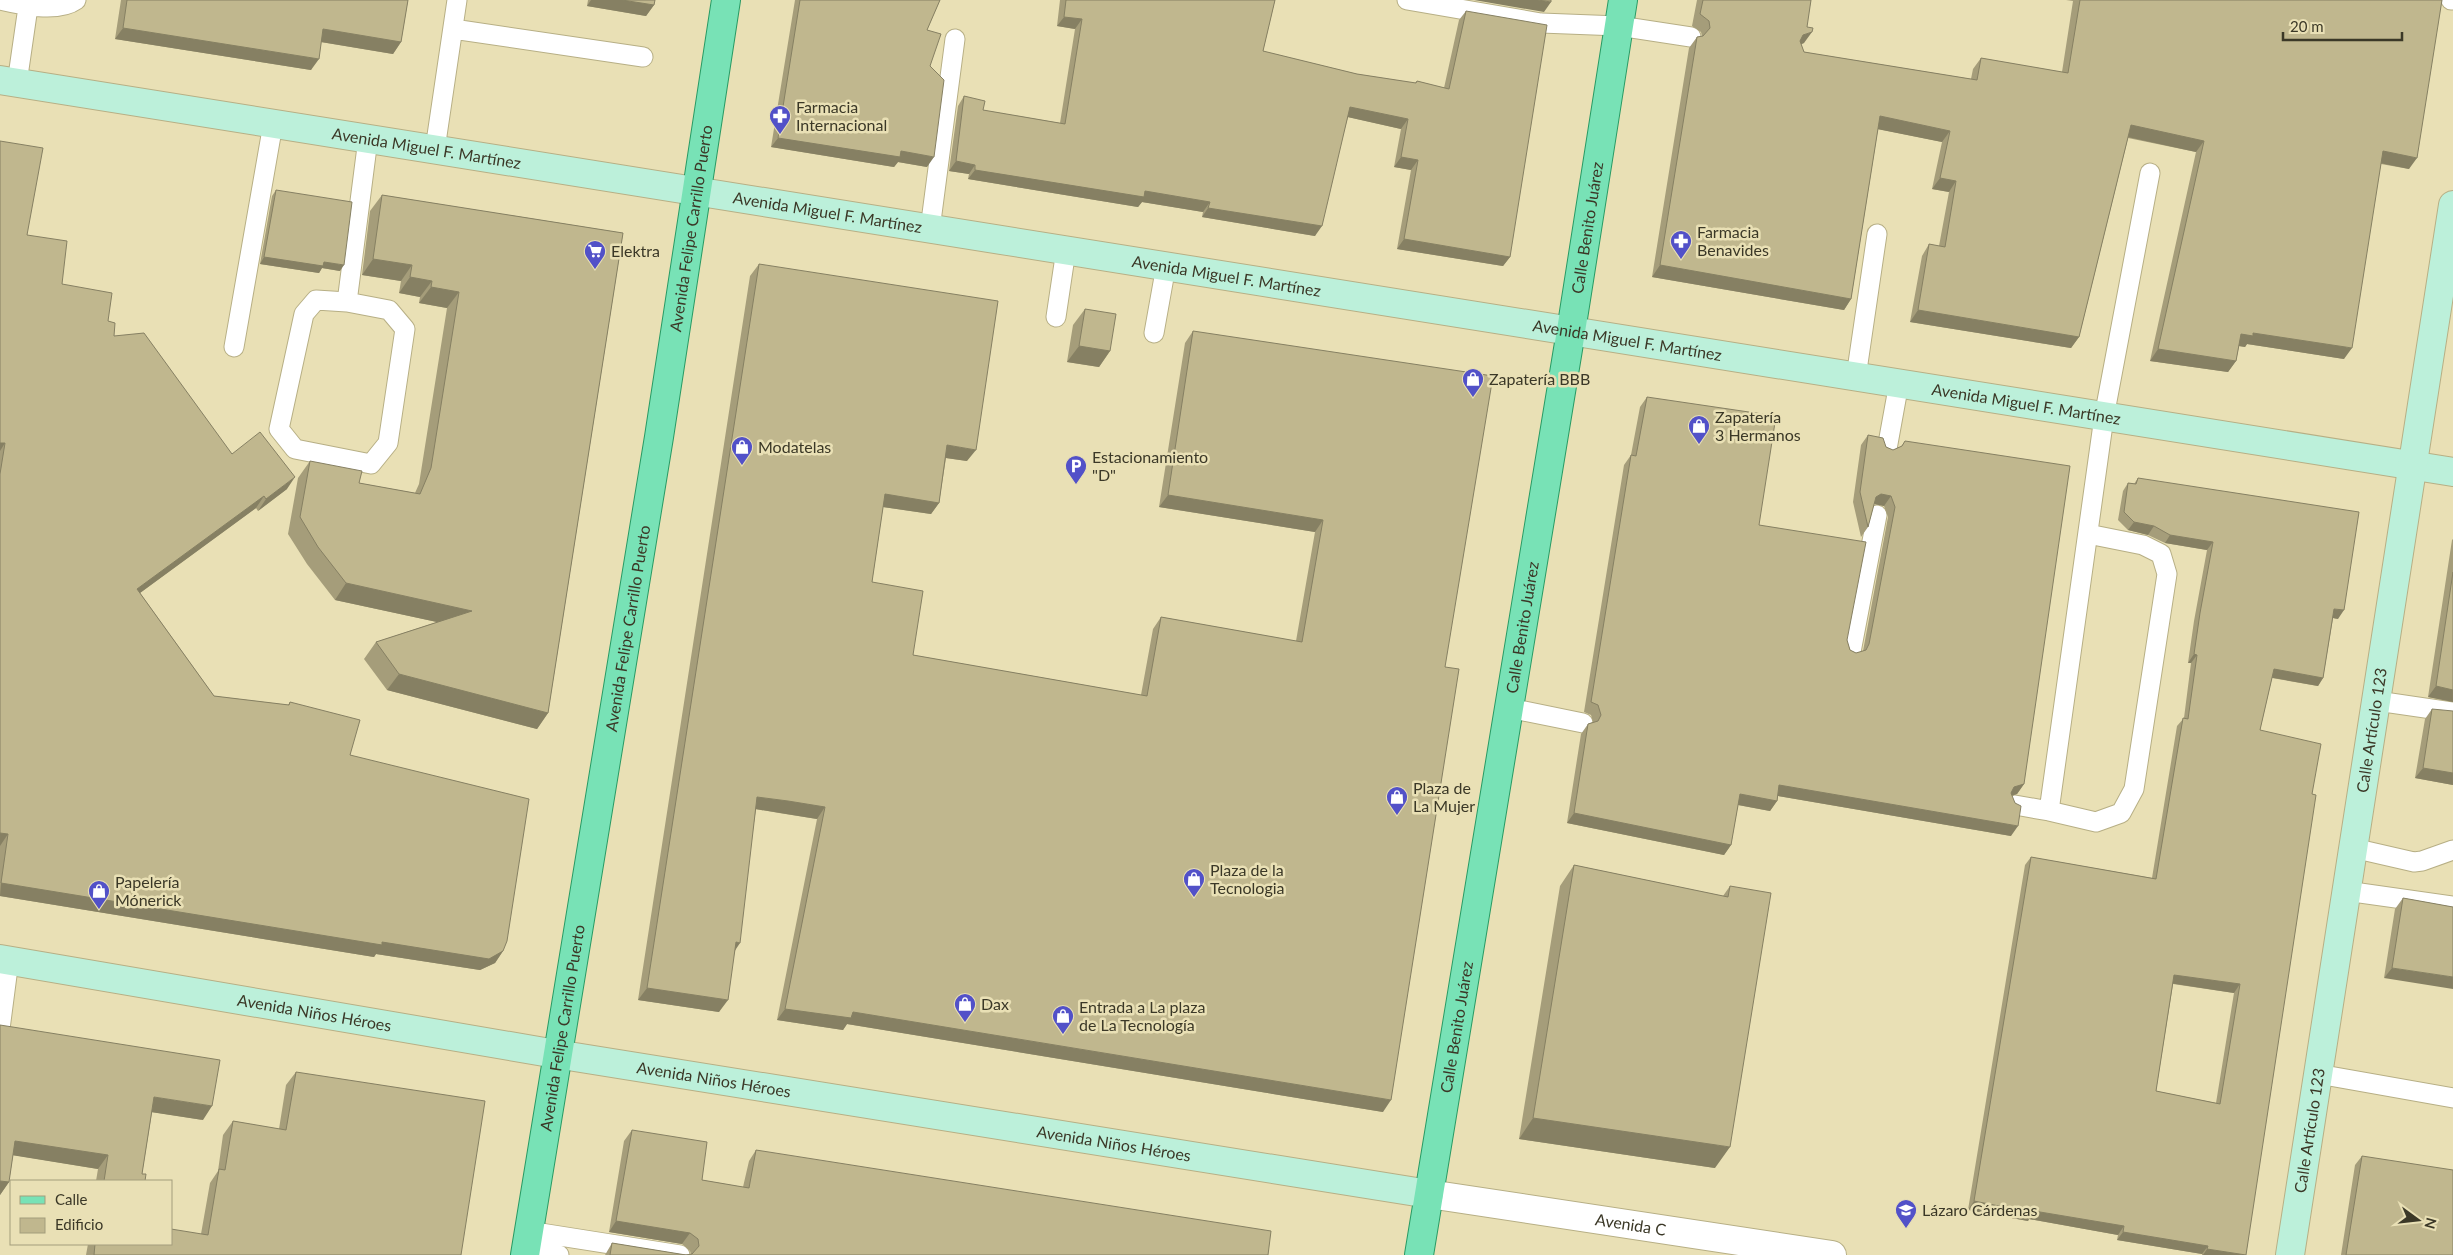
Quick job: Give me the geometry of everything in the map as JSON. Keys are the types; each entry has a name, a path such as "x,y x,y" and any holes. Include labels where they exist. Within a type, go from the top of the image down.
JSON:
{"main road":[{"name":"Avenida Felipe Carrillo Puerto","path":"526,1245 556,1054 605,768 726,0"},
{"name":"Calle Benito Juárez","path":"1420,1255 1621,13"}],"street":[{"name":"Avenida Miguel F. Martínez","path":"9,81 2453,472"},
{"name":"Calle Artículo 123","path":"2290,1255 2346,892 2378,701 2412,466 2453,205"},
{"name":"Avenida Niños Héroes","path":"4,960 556,1054 1429,1194"},
{"name":"Avenida C","path":"1429,1194 1832,1255"}],"lane":[{"path":"0,0 28,7 69,6 76,0"},
{"path":"435,149 457,0"},
{"path":"1407,0 1541,23 1621,13 1690,37"},
{"path":"9,81 28,7"},
{"path":"453,29 643,57"},
{"path":"930,229 955,39"},
{"path":"234,347 273,124"},
{"path":"347,302 368,139"},
{"path":"2049,810 2104,416 2150,173"},
{"path":"1856,377 1877,234"},
{"path":"1056,317 1066,250"},
{"path":"1154,333 1166,266"},
{"path":"316,300 347,302 389,310 405,329 388,444 371,464 295,449 280,429 304,314 316,300"},
{"path":"1887,450 1900,384"},
{"path":"1851,652 1877,515"},
{"path":"2015,805 2049,810 2096,822 2121,813 2134,789 2167,574 2161,554 2143,544 2088,534"},
{"path":"2378,701 2453,712"},
{"path":"1509,708 1582,723"},
{"path":"2353,848 2414,862 2422,862 2453,850"},
{"path":"2346,892 2453,906"},
{"path":"0,1029 4,960"},
{"path":"2318,1074 2453,1098"},
{"path":"526,1245 558,1255"},
{"path":"526,1245 680,1255"}],"building":[{"path":"127,0 408,0 401,42 323,29 319,59 123,28"},
{"path":"622,0 655,0 654,5"},
{"path":"800,0 940,0 927,30 941,34 930,66 944,80 934,157 901,151 900,157 778,138"},
{"path":"1066,0 1275,0 1263,51 1357,74 1416,83 1417,81 1449,89 1466,11 1547,25 1510,257 1404,239 1418,160 1401,157 1408,119 1350,107 1322,226 1208,208 1210,202 1145,191 1144,197 975,170 975,165 956,161 964,96 985,101 983,110 1065,124 1082,19 1064,17"},
{"path":"1703,0 1811,0 1807,27 1813,28 1812,32 1803,35 1800,41 1804,52 1977,80 1981,58 2068,73 2080,0 2442,0 2417,158 2383,151 2352,348 2253,333 2253,336 2241,334 2236,361 2158,349 2204,141 2131,125 2079,337 1918,310 1929,244 1945,247 1956,181 1940,178 1950,131 1880,116 1851,299 1660,265 1697,37 1703,36 1710,28 1709,21 1700,14"},
{"path":"0,141 43,148 27,235 67,241 62,284 112,293 108,321 115,323 114,336 144,333 232,454 260,432 295,477 266,499 264,496 137,589 214,696 289,705 290,702 360,720 350,755 529,799 507,941 503,951 489,959 382,942 382,945 1,883 8,834 0,833 0,474 5,443 0,443"},
{"path":"276,190 352,202 344,265 324,262 323,266 264,257"},
{"path":"382,195 623,233 548,713 399,674 376,642 472,611 346,583 318,547 300,517 310,461 362,471 359,483 420,494 431,468 459,292 431,287 432,281 410,277 412,265 373,259"},
{"path":"759,264 998,301 976,450 947,445 939,503 885,494 872,582 923,591 913,655 1147,696 1161,617 1302,642 1323,520 1168,495 1193,331 1493,376 1445,667 1459,669 1391,1100 853,1012 851,1018 785,1009 825,807 788,801 757,797 740,943 736,942 728,1000 647,988"},
{"path":"1085,309 1116,314 1110,351 1079,346"},
{"path":"1647,397 1776,416 1759,525 1866,542 1847,640 1850,650 1856,653 1866,650 1869,644 1895,507 1891,496 1881,494 1876,497 1868,527 1860,492 1868,435 1883,438 1886,447 1893,450 1902,446 1905,441 2070,466 2024,784 2014,787 2011,793 2015,803 2021,806 2018,826 1779,785 1777,801 1740,794 1731,845 1574,813 1588,724 1598,721 1601,715 1598,705 1591,702 1631,455 1636,456"},
{"path":"2138,478 2359,512 2344,610 2334,609 2323,678 2274,669 2260,730 2321,744 2312,794 2316,795 2246,1255 2207,1249 2208,1246 2123,1232 2124,1226 2034,1211 2034,1213 1974,1201 2031,857 2156,879 2183,718 2188,719 2197,655 2194,654 2213,542 2170,535 2154,526 2134,522 2124,512 2128,483 2136,484","holes":["2174,975 2240,984 2220,1104 2156,1091"]},
{"path":"2453,572 2453,690 2436,686"},
{"path":"2432,709 2453,711 2453,773 2423,768"},
{"path":"1574,865 1728,897 1730,886 1771,893 1730,1147 1533,1118"},
{"path":"2403,898 2453,907 2453,977 2392,968"},
{"path":"0,1025 220,1060 212,1106 154,1097 142,1174 146,1174 145,1180 104,1180 108,1155 15,1141 9,1182 0,1181"},
{"path":"296,1072 485,1101 461,1255 94,1255 95,1245 172,1245 172,1229 208,1235 219,1169 225,1170 233,1121 286,1130"},
{"path":"632,1130 707,1142 702,1180 749,1188 756,1150 1271,1231 1268,1255 686,1255 692,1254 699,1246 698,1239 690,1233 616,1221"},
{"path":"2362,1156 2453,1170 2453,1255 2346,1255"},
{"path":"612,1243 686,1255 610,1255"}],"place":[{"name":"Farmacia Internacional","path":"780,135"},
{"name":"Farmacia Benavides","path":"1681,260"},
{"name":"Elektra","path":"595,270"},
{"name":"Zapatería BBB","path":"1473,398"},
{"name":"Zapatería 3 Hermanos","path":"1699,445"},
{"name":"Modatelas","path":"742,466"},
{"name":"Estacionamiento \"D\"","path":"1076,485"},
{"name":"Plaza de La Mujer","path":"1397,816"},
{"name":"Plaza de la Tecnologia","path":"1194,898"},
{"name":"Papelería Mónerick","path":"99,910"},
{"name":"Dax","path":"965,1023"},
{"name":"Entrada a La plaza de La Tecnología","path":"1063,1035"},
{"name":"Lázaro Cárdenas","path":"1906,1229"}]}
